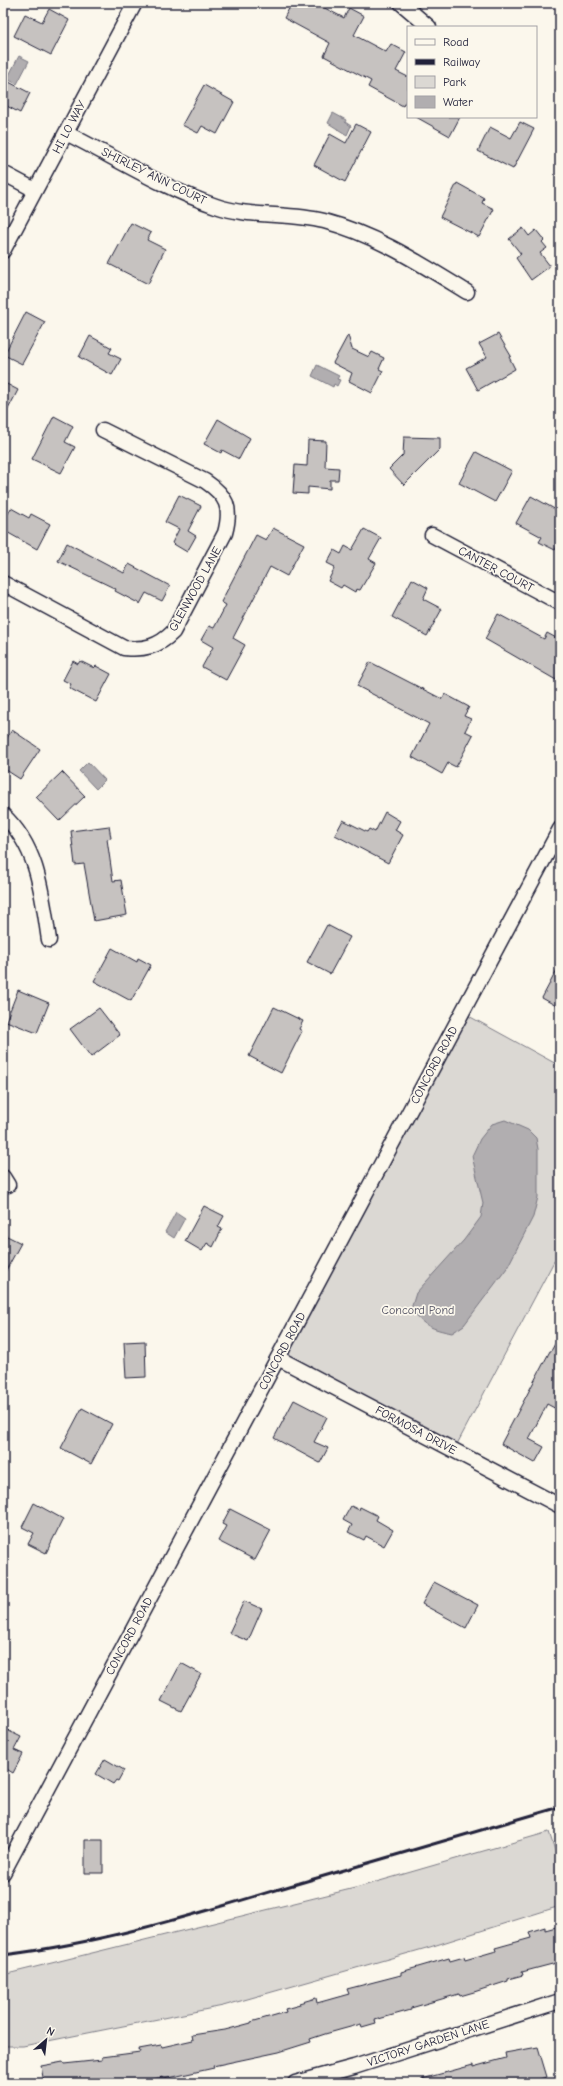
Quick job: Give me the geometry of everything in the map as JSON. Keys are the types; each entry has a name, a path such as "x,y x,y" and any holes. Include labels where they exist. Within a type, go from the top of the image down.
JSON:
{"street":[{"name":"HI LO WAY","path":"3,251 135,3"},
{"path":"401,3 428,26"},
{"name":"SHIRLEY ANN COURT","path":"66,133 190,196 217,207 323,221 364,234 397,249 467,292"},
{"path":"3,173 35,190"},
{"name":"GLENWOOD LANE","path":"3,583 124,648 140,649 154,646 165,641 173,632 225,533 229,518 227,503 218,490 205,480 104,430"},
{"name":"CANTER COURT","path":"432,535 560,603"},
{"path":"3,815 13,824 23,838 40,879 49,940"},
{"name":"CONCORD ROAD","path":"3,1872 560,829"},
{"name":"FORMOSA DRIVE","path":"278,1358 558,1500"},
{"name":"VICTORY GARDEN LANE","path":"295,2083 354,2067 560,2002"}],"green space":[{"name":"Concord Pond","path":"465,1014 560,1066 560,1250 456,1446 284,1355"},
{"path":"549,1832 560,1866 560,1906 430,1947 223,2006 23,2046 3,2046 3,1975 359,1887"}],"water":[{"path":"19,56 29,61 17,84 7,79"},
{"path":"333,113 346,120 345,122 351,126 347,135 328,123"},
{"path":"317,365 339,376 337,379 340,380 337,386 334,384 333,387 312,376"},
{"path":"88,762 105,780 96,789 79,771"},
{"path":"505,1120 528,1130 536,1138 538,1149 538,1197 533,1217 507,1268 464,1325 452,1333 439,1330 424,1323 411,1309 416,1293 464,1240 481,1217 483,1203 472,1156 480,1139 492,1124"},
{"path":"176,1212 185,1218 174,1238 165,1232"}],"building":[{"path":"292,3 315,3 344,18 349,8 364,16 354,35 386,52 391,44 406,52 396,71 407,76 407,99 403,106 368,87 371,81 324,56 330,43 284,18"},
{"path":"49,9 69,20 51,55 14,36 25,14 42,22"},
{"path":"3,79 30,93 20,113 3,104"},
{"path":"204,85 234,102 217,134 202,126 198,133 182,125"},
{"path":"418,118 459,118 450,136"},
{"path":"520,122 534,129 513,169 478,151 490,127 511,138"},
{"path":"356,124 371,132 345,182 314,165 330,134 346,143"},
{"path":"457,183 484,198 482,203 494,209 479,237 440,217"},
{"path":"131,223 151,233 147,240 165,249 148,284 109,264"},
{"path":"523,228 529,236 536,230 544,240 542,242 547,248 540,253 550,266 531,280 516,258 521,254 509,239"},
{"path":"26,312 45,322 22,364 4,355"},
{"path":"498,334 511,356 509,357 515,369 478,390 466,368 487,357 479,344"},
{"path":"348,335 352,349 369,357 372,352 384,358 379,369 383,371 372,393 349,381 352,373 333,363"},
{"path":"90,336 112,348 109,353 121,359 112,375 79,357"},
{"path":"3,382 18,390 3,419"},
{"path":"54,416 73,426 65,442 75,447 61,473 32,459"},
{"path":"218,419 250,438 239,459 222,450 221,453 204,444"},
{"path":"404,437 440,438 440,449 404,485 389,469 403,455"},
{"path":"308,440 326,441 325,467 339,468 338,480 330,480 330,489 308,487 308,494 293,493 295,465 307,466"},
{"path":"476,452 512,471 495,502 459,483"},
{"path":"179,495 201,506 188,531 196,536 187,552 172,543 179,529 165,522"},
{"path":"531,496 560,512 560,542 555,550 539,542 542,537 516,523"},
{"path":"11,508 29,518 31,514 50,524 37,549 3,530 3,523"},
{"path":"273,528 304,544 287,576 270,567 233,638 245,645 226,680 202,667 213,647 201,640 209,626 214,628 226,605 221,602 256,535 266,540"},
{"path":"364,529 381,538 369,559 376,563 360,590 356,589 355,592 343,585 341,588 328,581 335,567 327,563 334,550 341,554 345,546 352,550"},
{"path":"67,543 124,573 129,564 170,586 162,601 146,593 140,604 115,591 116,589 58,561"},
{"path":"412,579 428,588 423,599 442,609 427,636 392,617"},
{"path":"498,614 544,639 547,633 560,640 560,673 556,680 485,639"},
{"path":"73,661 78,664 80,661 94,668 96,666 111,674 96,702 69,688 71,684 63,680"},
{"path":"370,662 442,699 445,694 469,707 464,716 471,719 465,731 473,735 456,767 448,763 442,774 412,757 429,724 357,686"},
{"path":"12,730 40,749 20,779 3,768 3,744"},
{"path":"62,772 85,796 59,821 36,797"},
{"path":"385,812 400,821 395,830 403,835 388,863 335,835 343,820 367,832 369,829 375,832"},
{"path":"109,826 111,838 107,839 113,881 121,880 127,915 94,921 84,864 75,865 71,831"},
{"path":"327,925 350,937 330,974 307,962"},
{"path":"112,948 137,962 138,958 151,965 131,1001 94,981"},
{"path":"560,964 560,1008 542,998"},
{"path":"18,990 49,1003 37,1033 6,1021"},
{"path":"274,1007 303,1021 299,1029 302,1031 281,1073 249,1056"},
{"path":"99,1008 120,1035 91,1057 70,1029"},
{"path":"204,1206 224,1216 218,1227 222,1229 213,1247 207,1243 202,1251 185,1241"},
{"path":"3,1234 21,1243 3,1276"},
{"path":"560,1335 560,1411 547,1404 529,1439 544,1447 535,1463 501,1444"},
{"path":"145,1341 146,1377 126,1378 124,1342"},
{"path":"294,1400 327,1417 314,1442 328,1448 320,1463 274,1438"},
{"path":"82,1408 112,1424 91,1464 61,1448"},
{"path":"34,1503 63,1519 46,1553 28,1544 34,1533 22,1527"},
{"path":"351,1506 359,1510 360,1507 378,1516 376,1520 393,1530 384,1546 366,1536 364,1540 348,1532 352,1525 343,1520"},
{"path":"230,1509 271,1530 255,1560 218,1541 226,1526 222,1524"},
{"path":"434,1582 478,1605 466,1628 422,1604"},
{"path":"244,1601 262,1609 248,1641 229,1633"},
{"path":"181,1663 201,1674 181,1711 161,1701"},
{"path":"3,1728 21,1737 14,1750 23,1754 13,1773 5,1768 3,1772"},
{"path":"105,1759 124,1770 118,1781 116,1780 113,1784 96,1774"},
{"path":"85,1840 103,1840 103,1873 85,1873"},
{"path":"560,1926 560,1962 522,1972 523,1975 474,1992 460,1996 459,1994 411,2008 411,2010 375,2020 376,2023 362,2027 361,2024 325,2034 310,2039 311,2042 279,2052 213,2066 214,2068 164,2079 163,2077 134,2083 44,2083 41,2066 63,2062 64,2064 102,2060 102,2057 140,2052 139,2049 161,2045 162,2047 193,2040 192,2035 225,2030 251,2023 286,2012 285,2009 300,2005 299,2003 316,1998 317,2003 349,1994 347,1989 401,1975 401,1972 449,1958 450,1961 464,1957 465,1960 496,1951 495,1948 531,1938 529,1932 545,1927 545,1930"},
{"path":"538,2047 547,2077 535,2081 536,2083 422,2083 422,2079 473,2065 473,2067 506,2058 505,2053"}],"railway":[{"path":"3,1955 107,1937 175,1920 560,1807"}]}
